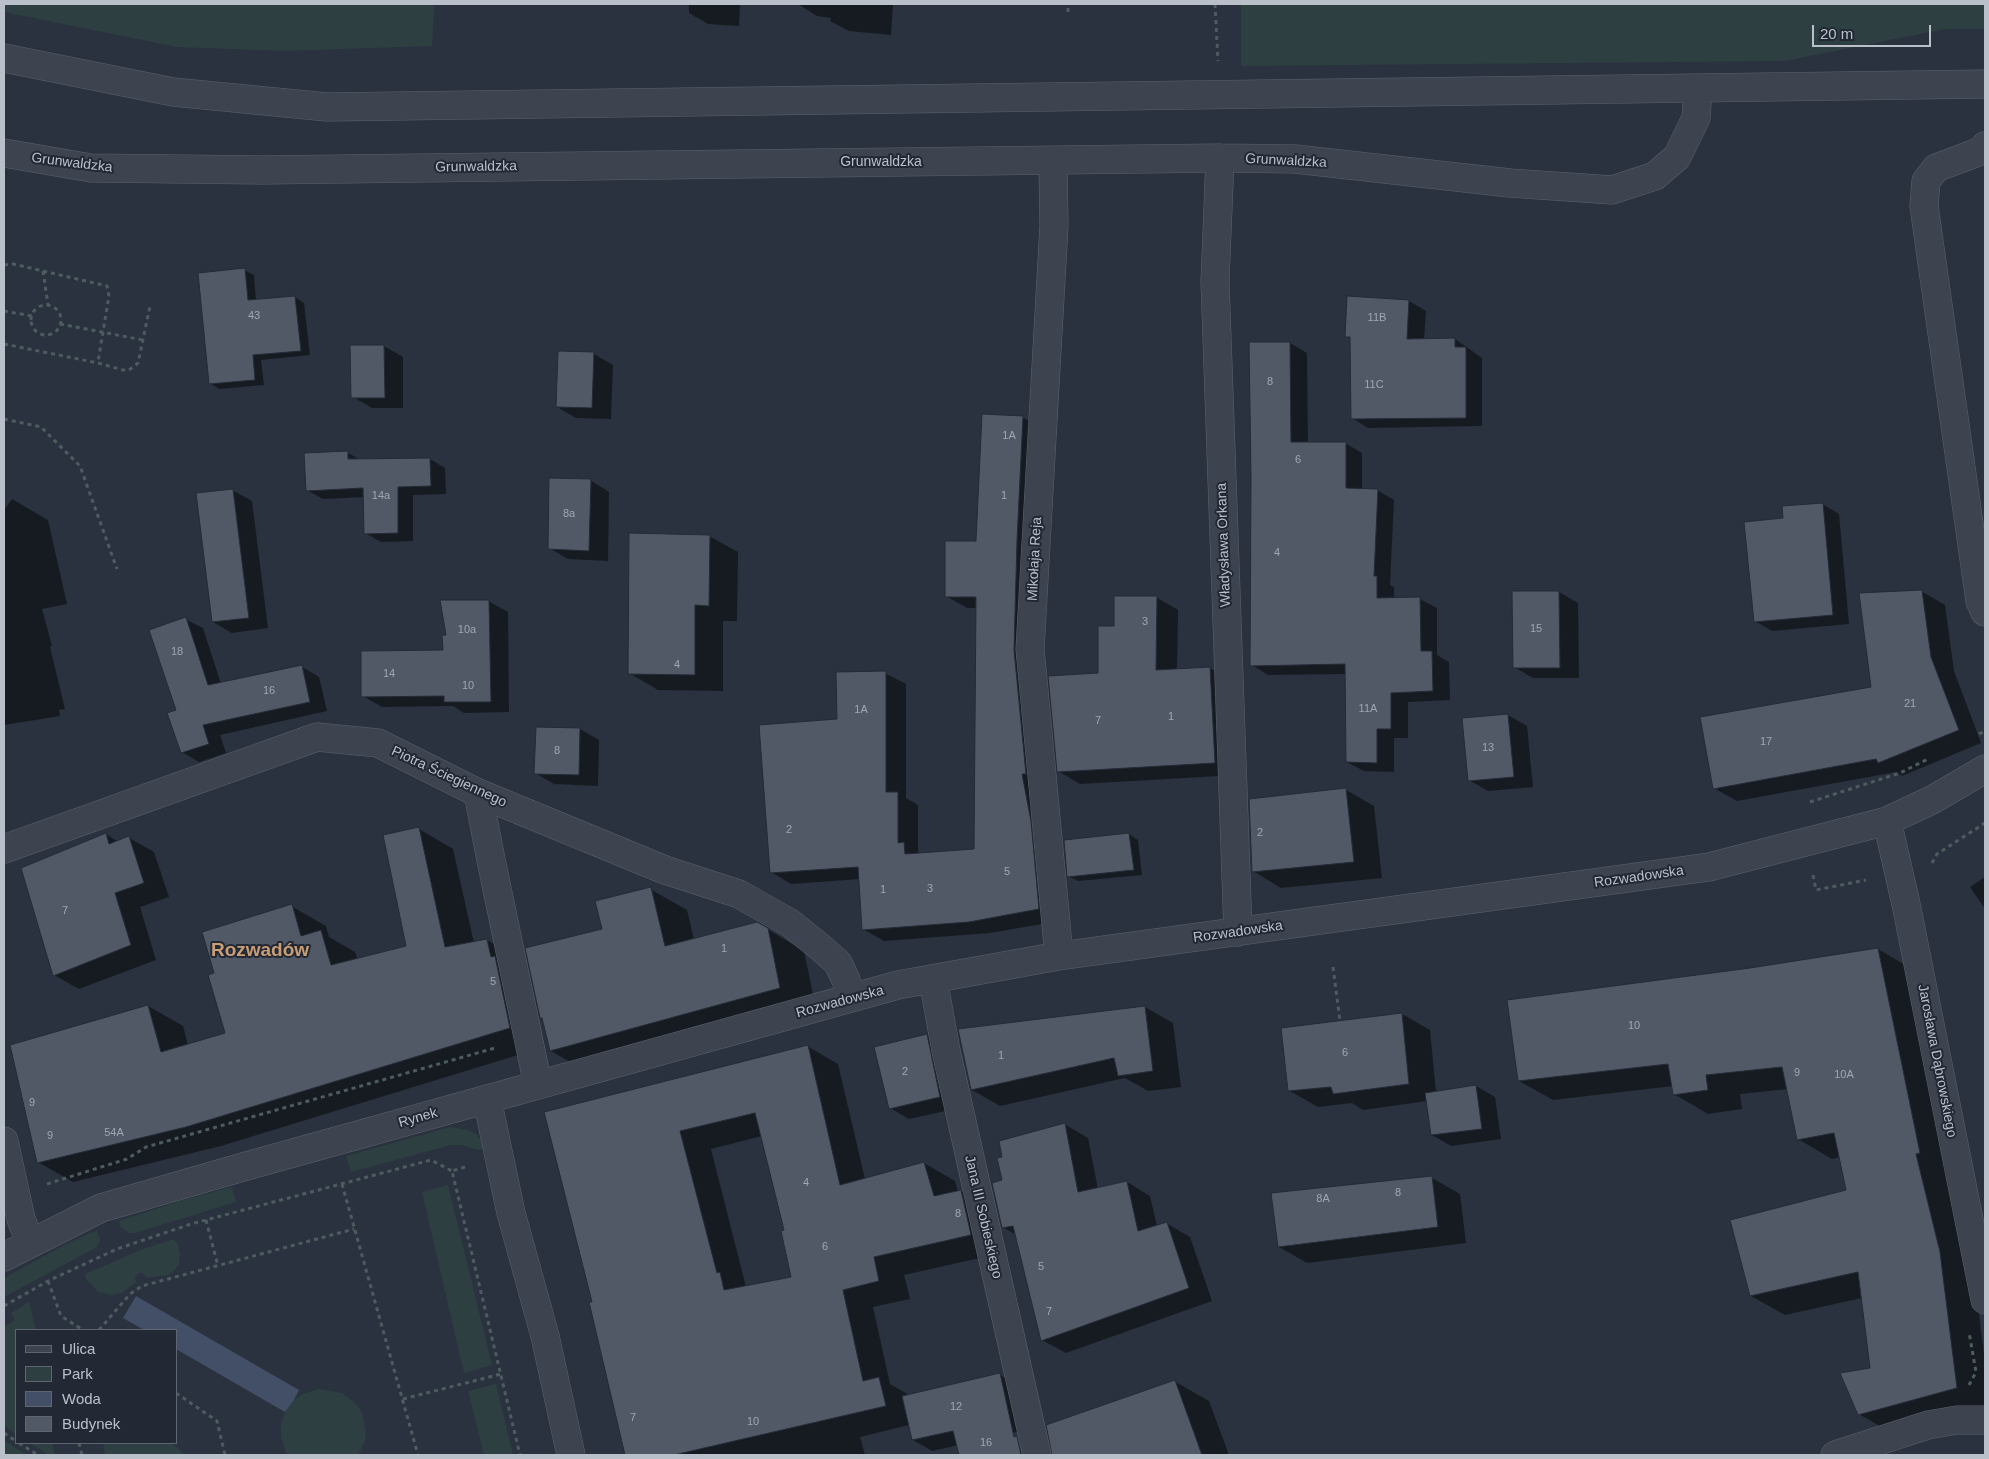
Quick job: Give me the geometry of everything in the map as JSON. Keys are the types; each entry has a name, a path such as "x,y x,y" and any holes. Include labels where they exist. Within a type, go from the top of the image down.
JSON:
{"street":[{"path":"4,58 173,92 327,107 1985,84"},
{"name":"Grunwaldzka","path":"4,154 91,168 224,170 1220,158 1295,159 1510,183 1612,190 1655,176 1676,157 1696,118 1698,89"},
{"path":"1985,146 1981,151 1936,168 1926,181 1924,206 1980,601 1985,612"},
{"name":"Władysława Orkana","path":"1220,158 1215,280 1238,932"},
{"name":"Mikołaja Reja","path":"1053,161 1054,226 1030,649 1059,956"},
{"name":"Piotra Ściegiennego","path":"4,848 317,737 378,743 478,793 664,870 739,894 790,923 838,963 852,998"},
{"name":"Rozwadowska","path":"487,1099 852,998 933,979 1059,956 1709,867 1887,821 1932,800 1985,769"},
{"path":"478,793 538,1085"},
{"name":"Jarosława Dąbrowskiego","path":"1887,821 1906,904 1985,1297"},
{"name":"Jana III Sobieskiego","path":"933,979 946,1051 1037,1455"},
{"path":"487,1099 511,1213 545,1336 571,1455"},
{"name":"Rynek","path":"4,1257 30,1242 101,1208 487,1099"},
{"path":"4,1141 17,1192 21,1219 30,1242"},
{"path":"1835,1455 1928,1425 1957,1420 1985,1420"}],"path":[{"path":"1068,4 1068,12"},
{"path":"4,265 12,264 107,286 109,296 98,363"},
{"path":"43,271 48,305"},
{"path":"41,305 48,305 54,307 60,314 60,324 56,332 44,334 33,329 32,316 41,305"},
{"path":"4,344 98,363 123,370 134,367 138,363 150,306"},
{"path":"4,311 32,316"},
{"path":"60,324 143,340"},
{"path":"4,419 41,427 80,466 117,569"},
{"path":"1977,735 1985,731"},
{"path":"1871,883 1866,880 1816,890 1795,807 1900,773 1934,756"},
{"path":"1929,868 1937,854 1985,823"},
{"path":"1333,967 1340,1021"},
{"path":"17,1192 87,1173 127,1159 146,1147 529,1038"},
{"path":"4,1306 48,1281 118,1249 206,1220 431,1160 452,1171"},
{"path":"342,1184 418,1455"},
{"path":"206,1220 218,1266"},
{"path":"100,1329 130,1294 142,1286 354,1229"},
{"path":"48,1281 61,1316 81,1329"},
{"path":"1964,1389 1973,1379 1976,1372 1969,1331"},
{"path":"403,1399 501,1374"},
{"path":"178,1394 217,1421 225,1455"},
{"path":"4,1433 15,1440"},
{"path":"21,1444 38,1455"}],"green space":[{"path":"4,4 434,4 432,46 284,51 177,47 4,12"},
{"path":"1241,4 1985,4 1985,29 1945,29 1785,61 1241,66"},
{"path":"450,1127 467,1130 476,1134 487,1148 478,1150 462,1145 451,1145 351,1172 346,1156"},
{"path":"448,1185 492,1365 464,1373 422,1192"},
{"path":"232,1187 236,1202 135,1233 129,1233 121,1228 119,1221 183,1200"},
{"path":"97,1230 100,1240 97,1247 4,1297 4,1278 64,1245"},
{"path":"174,1239 178,1244 179,1264 168,1275 146,1278 143,1273 138,1273 135,1278 136,1282 122,1293 111,1295 98,1292 86,1279 85,1274 143,1249"},
{"path":"29,1302 36,1329 15,1329 15,1433 4,1425 4,1327 15,1320 11,1313"},
{"path":"496,1384 513,1455 484,1455 468,1391"},
{"path":"319,1389 342,1393 357,1405 362,1413 366,1431 365,1441 358,1455 287,1455 281,1437 281,1425 285,1412 294,1400 303,1394"},
{"path":"4,1440 26,1455 4,1455"},
{"path":"32,1444 52,1444 55,1455 49,1455"},
{"path":"103,1444 173,1444 185,1455 105,1455"}],"water":[{"path":"136,1296 299,1390 285,1412 178,1350 178,1329 142,1329 123,1318"}],"building":[{"path":"245,268 248,300 295,296 301,351 253,355 255,380 209,384 198,273"},
{"path":"1347,296 1409,300 1407,339 1455,338 1455,347 1466,347 1466,418 1351,419 1350,337 1345,337"},
{"path":"1249,342 1290,342 1291,442 1346,442 1346,488 1378,489 1374,576 1377,576 1377,598 1420,597 1421,651 1432,651 1433,691 1391,693 1391,729 1377,729 1377,763 1346,762 1345,664 1250,666 1251,478"},
{"path":"350,345 384,345 385,398 351,398"},
{"path":"558,351 594,352 592,408 556,407"},
{"path":"982,414 1023,416 1014,650 1026,774 1022,774 1031,821 1039,909 969,922 862,930 858,867 770,873 759,725 837,719 836,672 886,671 886,792 898,792 898,843 904,842 905,854 974,849 976,597 945,597 945,541 976,541"},
{"path":"348,451 348,459 430,458 431,486 398,487 398,533 364,534 363,488 306,491 304,453"},
{"path":"549,478 591,479 589,551 548,549"},
{"path":"233,489 249,618 212,622 196,493"},
{"path":"1823,503 1833,615 1754,622 1744,522 1783,518 1782,506"},
{"path":"629,533 710,535 709,606 695,605 695,675 628,674"},
{"path":"1922,590 1931,657 1959,730 1878,763 1876,759 1713,789 1700,717 1871,687 1859,593"},
{"path":"1512,591 1559,591 1560,668 1513,668"},
{"path":"1114,596 1157,596 1156,670 1210,667 1215,763 1057,772 1048,676 1098,673 1098,626 1114,626"},
{"path":"440,600 489,600 491,702 444,702 444,696 361,697 361,651 443,650 442,635 446,635"},
{"path":"186,617 208,685 302,665 310,702 203,725 209,744 181,753 167,713 176,710 149,630"},
{"path":"1508,714 1514,777 1468,781 1462,718"},
{"path":"536,727 580,728 579,775 534,774"},
{"path":"1346,788 1354,862 1252,872 1249,799"},
{"path":"419,827 445,947 487,939 491,957 495,956 510,1028 186,1127 37,1163 10,1045 148,1005 161,1052 225,1033 208,975 214,973 202,932 292,904 301,936 321,930 331,965 406,946 383,835"},
{"path":"106,833 109,844 129,836 144,883 115,893 131,945 53,976 21,868"},
{"path":"1129,833 1134,870 1067,877 1064,840"},
{"path":"651,887 665,946 757,922 768,928 780,988 550,1051 542,1018 540,1018 525,948 602,929 595,901"},
{"path":"1878,948 1920,1153 1916,1154 1940,1252 1957,1388 1858,1415 1840,1373 1870,1368 1858,1272 1750,1296 1730,1220 1846,1190 1834,1133 1797,1140 1782,1067 1706,1075 1708,1090 1673,1095 1668,1064 1518,1081 1507,1000 1750,968"},
{"path":"1145,1006 1153,1071 1118,1076 1114,1058 971,1090 958,1029"},
{"path":"1402,1013 1409,1084 1333,1094 1331,1087 1288,1091 1281,1028"},
{"path":"927,1034 940,1097 889,1109 874,1047"},
{"path":"808,1045 840,1185 924,1162 934,1196 961,1190 971,1235 874,1257 879,1281 843,1290 863,1381 879,1377 886,1406 674,1455 625,1455 589,1302 592,1302 544,1112","holes":["755,1113 784,1230 781,1231 791,1277 724,1290 720,1272 717,1273 680,1131"]},
{"path":"1476,1085 1482,1129 1431,1135 1425,1093"},
{"path":"1065,1123 1078,1192 1127,1181 1138,1231 1167,1222 1189,1288 1041,1341 1013,1226 1002,1228 992,1183 1002,1180 997,1158 1002,1157 999,1141"},
{"path":"1432,1176 1438,1227 1278,1247 1271,1193"},
{"path":"1000,1373 1014,1437 1017,1436 1021,1455 959,1455 953,1431 912,1440 902,1396"},
{"path":"1175,1380 1202,1455 1052,1455 1046,1425"}],"district":[{"name":"Rozwadów","path":"260,951"}]}
